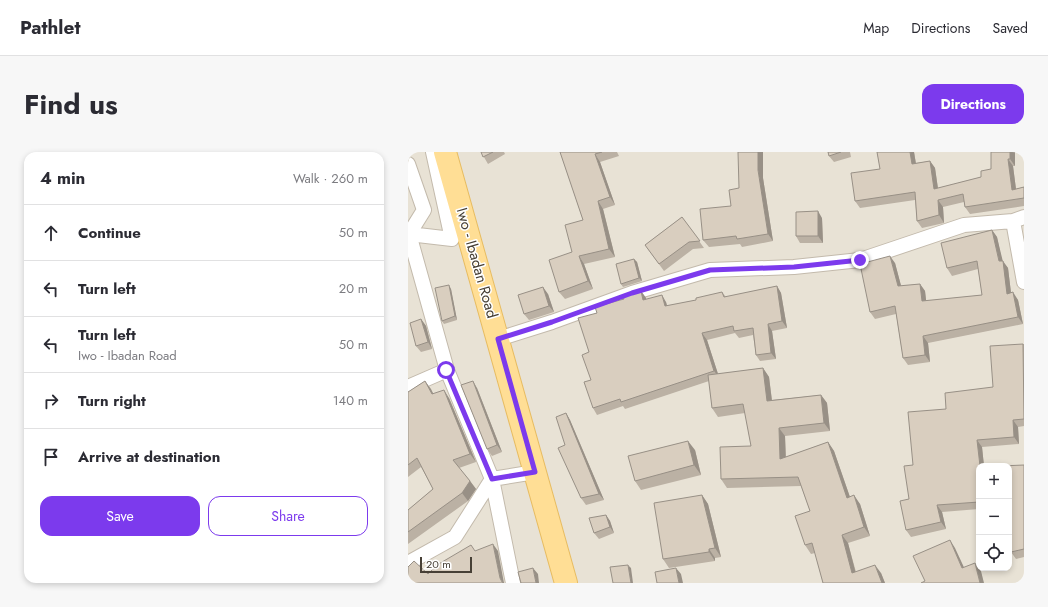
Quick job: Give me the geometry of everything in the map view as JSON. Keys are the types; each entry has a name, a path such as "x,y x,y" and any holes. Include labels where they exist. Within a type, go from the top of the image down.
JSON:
{"main road":[{"name":"Iwo - Ibadan Road","path":"445,152 566,583"}],"street":[{"path":"409,234 452,239 432,152"},
{"path":"408,164 424,210 409,234 446,370 492,479 513,583"},
{"path":"498,339 552,322 632,293 710,270 794,267 860,260 964,225 1018,219 1024,282"},
{"path":"408,387 446,370"},
{"path":"408,563 456,537 492,479 535,472"}],"shaded area":[{"path":"408,152 1024,152 1024,583 408,583"}],"building":[{"path":"481,152 493,152 483,157"},
{"path":"560,152 602,152 595,154 610,197 598,201 609,249 579,256 588,281 559,292 549,260 572,252 565,225 583,220"},
{"path":"738,152 758,152 758,170 768,234 737,239 736,236 703,240 700,209 731,206 729,190 739,188"},
{"path":"828,152 841,152 829,156"},
{"path":"877,152 910,152 912,164 930,161 934,189 981,177 981,171 991,169 991,152 1010,152 1010,159 1008,159 1012,190 1024,187 1024,198 965,207 963,194 938,200 939,215 917,221 915,192 855,201 851,173 880,169"},
{"path":"818,211 818,236 796,236 796,212"},
{"path":"682,217 700,241 689,242 659,264 645,245"},
{"path":"992,230 999,261 1003,261 1007,294 1013,292 1018,317 923,336 925,355 903,358 895,306 870,312 860,264 890,256 898,286 920,284 922,301 982,295 977,261 947,268 941,243"},
{"path":"634,259 639,278 621,284 616,264"},
{"path":"449,285 455,316 442,321 435,288"},
{"path":"777,286 782,321 768,324 771,353 756,355 753,328 734,331 733,326 702,333 714,371 621,402 620,399 593,408 584,382 591,380 582,355 589,352 578,318 597,313 595,307 624,299 623,297 641,291 643,300 662,295 665,306 696,300 696,298 722,292 724,297"},
{"path":"543,287 549,306 524,314 518,295"},
{"path":"421,319 428,342 416,346 410,323"},
{"path":"1023,344 1024,419 1013,420 1014,437 977,440 980,463 976,463 976,502 937,505 941,522 906,530 900,501 909,499 904,466 913,465 908,412 946,409 945,393 993,387 990,346"},
{"path":"763,368 767,401 821,395 824,423 779,428 780,459 828,442 847,498 854,495 864,527 842,535 852,573 875,565 882,583 823,583 812,543 805,545 795,516 810,511 798,477 721,479 720,447 751,446 743,404 712,408 708,375"},
{"path":"425,381 432,394 444,390 470,454 453,460 470,481 462,493 408,532 408,510 433,489 417,458 408,465 408,392"},
{"path":"473,381 497,445 487,449 461,385"},
{"path":"566,413 599,494 581,498 558,448 565,445 556,417"},
{"path":"688,441 694,465 635,481 628,456"},
{"path":"1024,465 1024,549 1012,552 1012,499 1012,466"},
{"path":"702,495 715,548 709,549 709,552 663,559 654,503"},
{"path":"606,515 610,527 594,533 589,518"},
{"path":"950,540 962,568 975,563 980,583 921,583 925,581 913,556"},
{"path":"493,544 500,578 504,583 413,583 408,578 408,567 414,561 428,574 437,565 471,545 475,551"},
{"path":"628,565 631,583 613,583 610,567"},
{"path":"533,568 536,583 521,583 518,572"},
{"path":"676,568 679,583 657,583 655,572"}],"route":[{"path":"446,370 492,479 535,472 498,339 552,322 632,293 710,270 794,267 860,260"}]}
